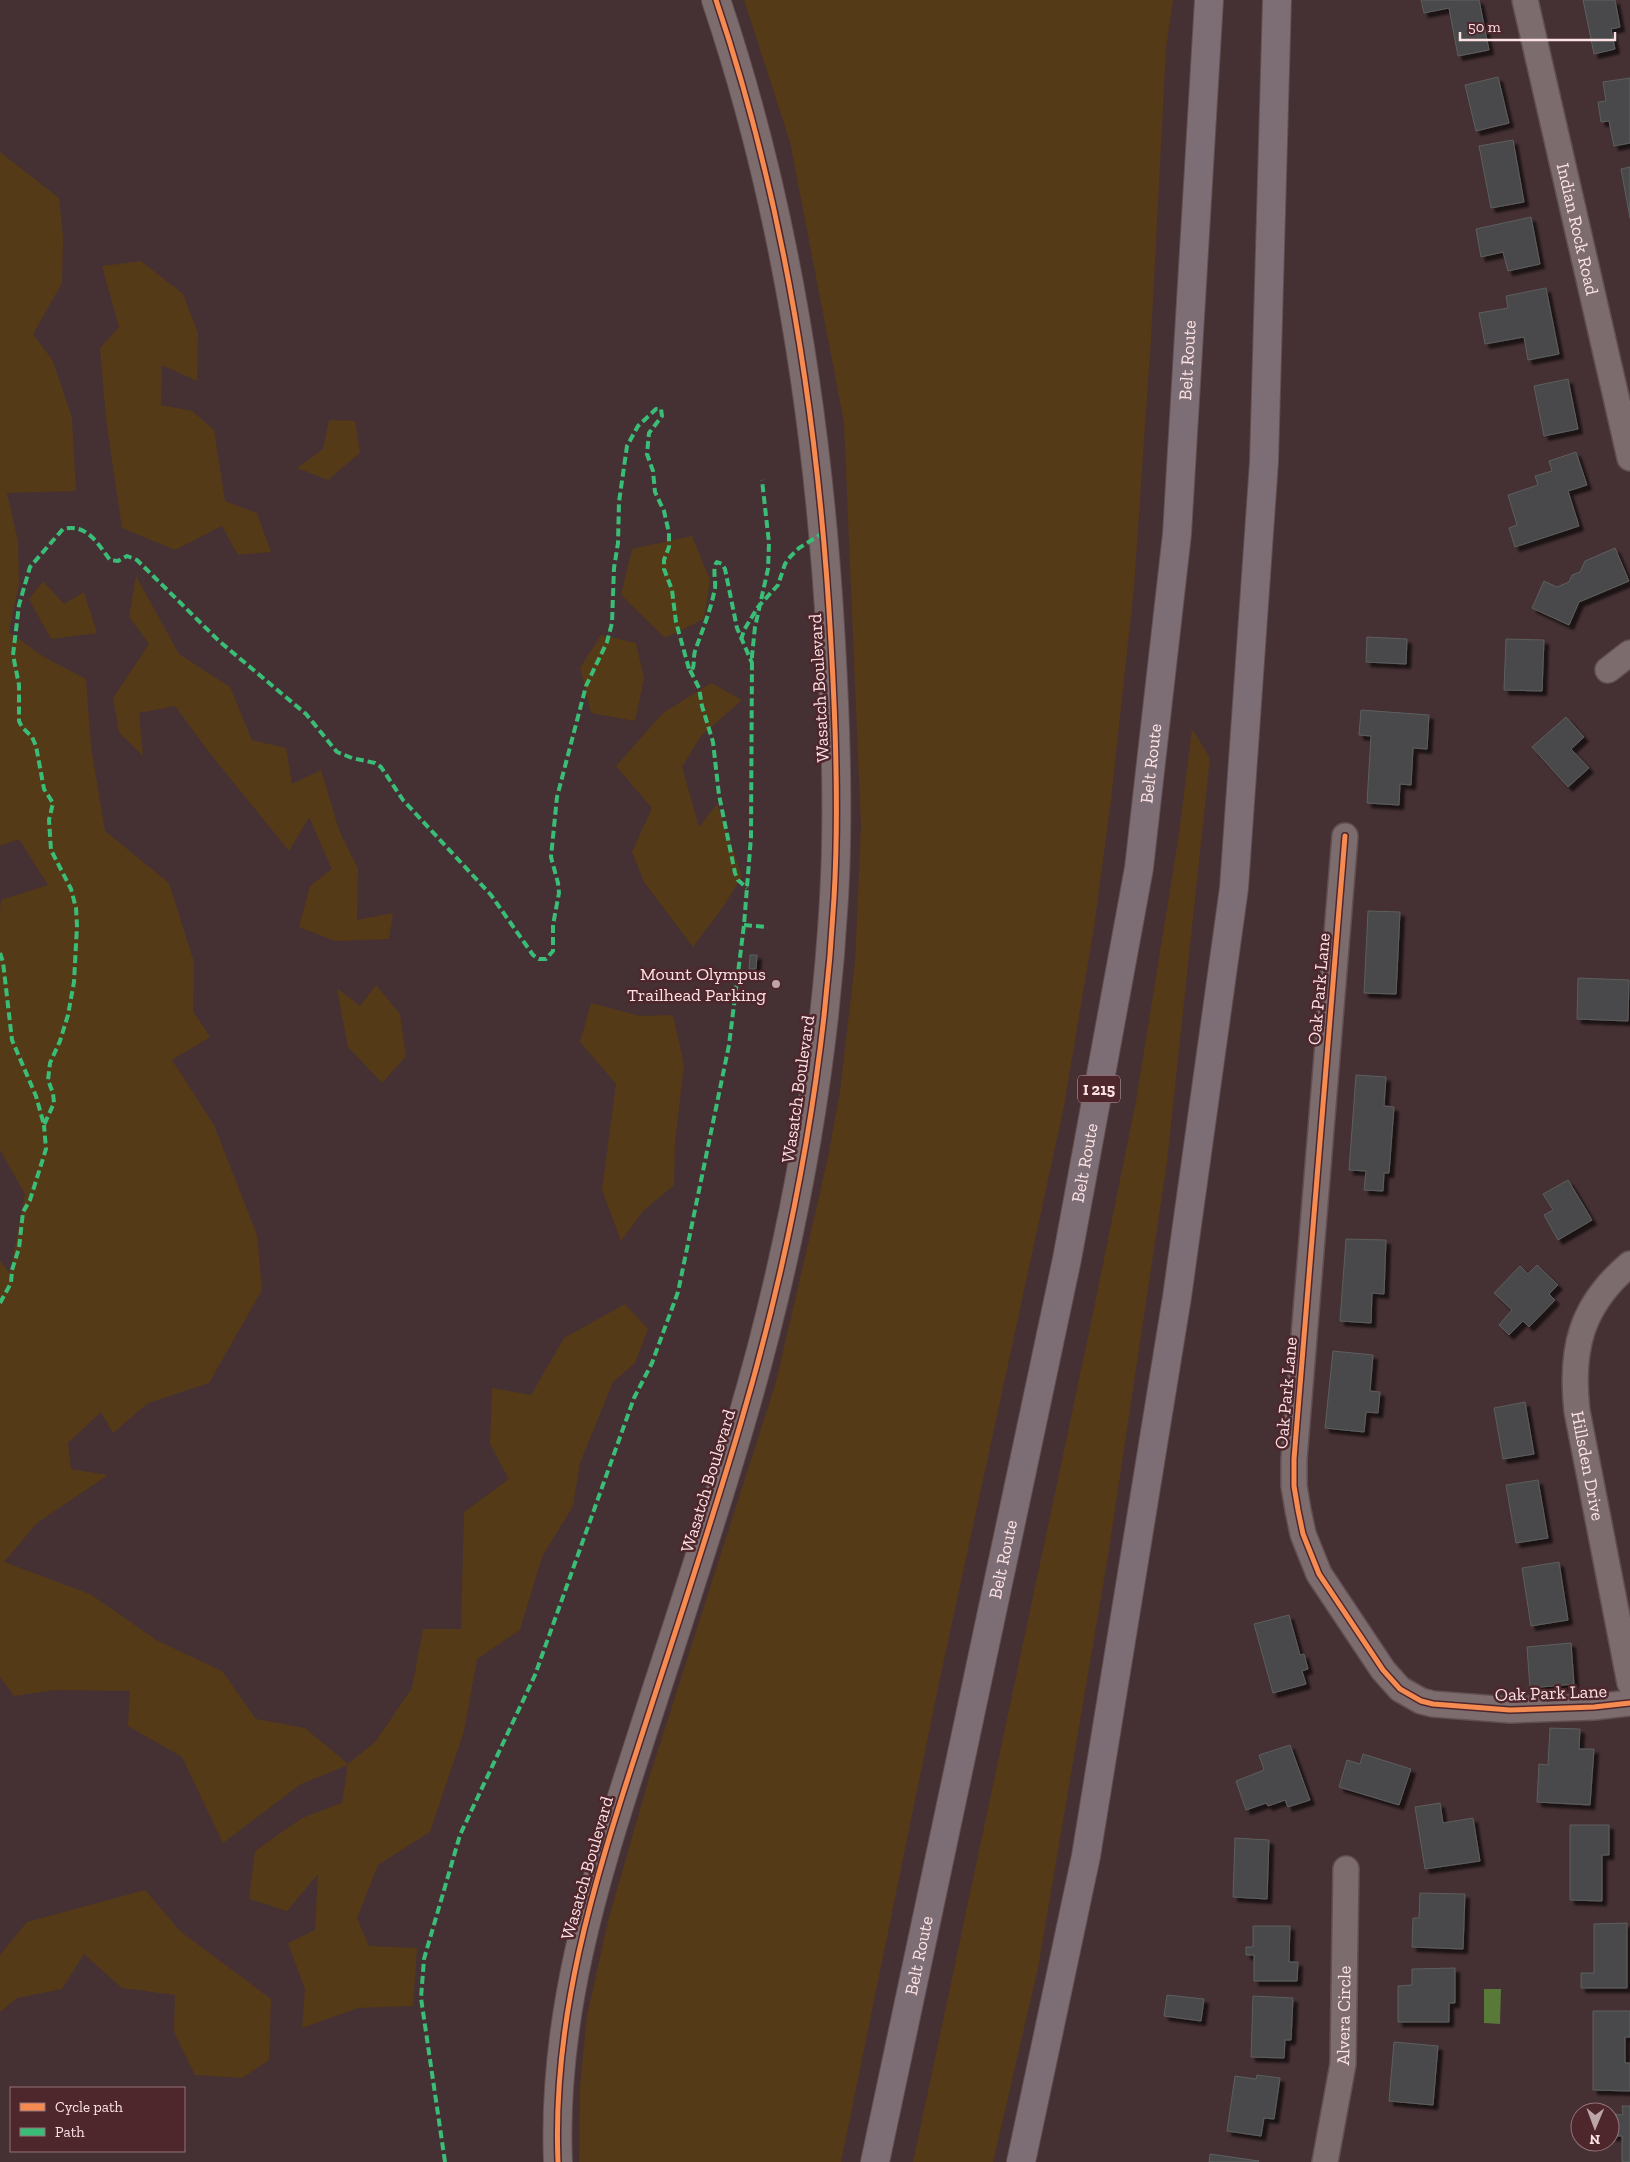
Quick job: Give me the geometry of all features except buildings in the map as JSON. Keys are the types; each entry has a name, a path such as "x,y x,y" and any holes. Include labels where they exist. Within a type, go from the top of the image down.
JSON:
{"highway":[{"name":"Belt Route","path":"875,2162 1067,1260 1140,868 1177,534 1209,0"},
{"path":"1021,2162 1086,1856 1177,1297 1234,888 1264,462 1277,0"}],"street":[{"name":"Wasatch Boulevard","path":"558,2162 557,2118 561,2050 571,1985 586,1917 624,1789 738,1433 780,1270 803,1159 813,1095 826,989 834,899 838,801 836,732 824,542 810,416 794,312 776,219 747,103 716,0"},
{"name":"Indian Rock Road","path":"1524,0 1630,458"},
{"path":"1608,670 1630,653"},
{"name":"Oak Park Lane","path":"1345,836 1294,1459 1294,1486 1303,1534 1327,1588 1391,1680 1410,1695 1433,1704 1510,1710 1594,1707 1630,1703"},
{"name":"Hillsden Drive","path":"1630,1264 1614,1278 1592,1308 1578,1342 1574,1377 1577,1411 1630,1683"},
{"name":"Alvera Circle","path":"1325,2162 1343,2064 1346,1869"}],"shaded area":[{"path":"744,0 1173,0 1166,48 1151,339 1134,587 1111,800 1094,927 1064,1106 939,1683 841,2162 579,2162 580,2086 587,2016 608,1921 650,1775 776,1382 827,1162 840,1092 855,962 861,827 844,422 790,142"},
{"path":"0,152 59,198 63,237 62,283 33,334 53,361 72,418 76,491 7,493 18,541 19,584 9,632 44,657 86,679 91,747 105,831 169,883 194,962 193,1011 210,1037 172,1060 214,1125 257,1235 262,1290 209,1383 148,1403 113,1433 101,1412 68,1443 71,1469 108,1475 37,1523 4,1562 90,1594 158,1641 222,1671 256,1719 305,1728 348,1764 376,1741 412,1688 423,1629 461,1629 464,1512 509,1479 490,1444 492,1388 531,1395 564,1338 625,1304 648,1329 635,1363 613,1382 580,1463 573,1506 542,1557 520,1630 477,1659 464,1731 430,1832 378,1865 357,1918 369,1946 417,1948 413,2006 358,2008 302,2028 305,1989 288,1943 315,1930 318,1874 287,1911 249,1899 255,1851 302,1818 342,1803 348,1765 301,1784 223,1843 182,1757 128,1726 130,1691 55,1690 14,1696 0,1677 0,1261 10,1273 25,1194 0,1150 0,912 1,900 48,885 19,839 0,846"},
{"path":"141,261 183,294 198,333 197,381 162,365 161,405 192,411 214,430 225,501 257,513 271,552 238,555 222,526 175,550 122,528 106,419 100,348 119,327 102,266"},
{"path":"329,420 355,421 360,453 328,480 297,468 323,449"},
{"path":"692,536 710,580 704,619 665,638 621,595 632,549"},
{"path":"136,576 179,654 230,687 252,740 286,748 292,784 321,770 339,830 358,869 357,920 393,913 389,939 335,941 299,927 310,886 332,869 309,817 289,851 212,756 175,706 139,713 143,756 119,732 113,698 149,644 129,617"},
{"path":"43,581 64,604 84,592 97,633 51,639 29,599"},
{"path":"601,635 636,643 644,678 635,721 591,713 580,668"},
{"path":"711,683 742,700 701,736 682,767 699,827 717,804 742,876 723,907 693,947 644,882 632,852 652,808 616,766 663,713"},
{"path":"1192,729 1210,758 1167,1162 1108,1556 1038,1968 993,2162 913,2162 1090,1328 1136,1101 1179,834"},
{"path":"376,985 400,1014 406,1056 382,1083 348,1047 337,988 360,1006"},
{"path":"591,1003 640,1016 673,1015 684,1065 675,1142 674,1185 643,1211 621,1241 602,1190 616,1084 580,1042"},
{"path":"145,1890 180,1931 271,1999 269,2060 242,2078 195,2075 174,2032 175,1995 122,1988 84,1954 62,1989 17,1998 0,2012 0,1955 27,1922"},
{"path":"1484,1989 1501,1989 1500,2024 1484,2023"}],"marked path":[{"path":"0,953 3,962 12,1040 36,1096 44,1125 54,1103 53,1093 48,1080 50,1063 60,1041 68,1015 74,982 76,908 71,889 51,850 49,820 53,803 44,789 36,746 32,737 19,721 19,685 13,655 19,605 30,567 63,529 79,529 85,532 91,536 110,560 118,561 127,556 137,560 219,641 306,714 337,752 352,758 375,763 381,767 403,800 491,895 533,955 539,959 546,959 553,951 553,925 559,893 551,857 557,797 586,686 607,642 612,623 619,502 627,446 638,426 656,409 661,409 662,416 649,433 647,454 653,471 655,492 664,511 669,533 669,547 664,560 664,569 672,590 676,622 689,669 692,670 693,668 695,651 711,604 715,588 714,571 717,562 722,564 725,569 737,628 752,663"},
{"path":"445,2162 421,1998 424,1959 460,1835 535,1675 634,1398 652,1363 678,1292 729,1045 744,925 751,837 752,656 755,627 768,569 769,543 762,480"},
{"path":"741,640 744,630 758,607 778,585 785,564 790,557 799,548 823,533"},
{"path":"690,670 699,688 702,706 713,742 719,795 735,873 738,880 747,888"},
{"path":"744,925 768,927"},
{"path":"0,1303 11,1283 12,1270 19,1248 23,1212 30,1200 46,1149 44,1125"}],"cycle path":[{"path":"558,2162 558,2109 562,2056 569,2004 591,1902 605,1851 741,1422 759,1358 790,1228 813,1097 822,1031 834,898 836,770 831,643 818,480 808,398 780,237 762,157 741,78 716,0"},
{"path":"1345,836 1294,1459 1294,1486 1303,1534 1319,1574 1383,1670 1400,1689 1421,1701 1433,1704 1510,1710 1594,1707 1630,1703"}],"place":[{"name":"Mount Olympus Trailhead Parking","path":"776,984"}]}
